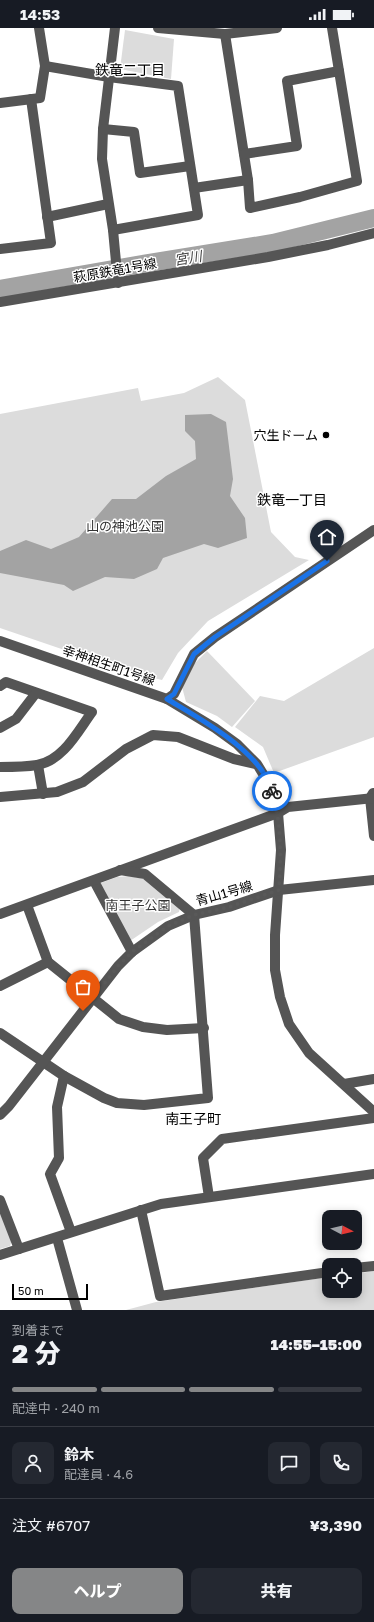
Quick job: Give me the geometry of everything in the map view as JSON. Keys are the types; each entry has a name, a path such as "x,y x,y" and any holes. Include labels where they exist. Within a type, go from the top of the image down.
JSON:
{"street":[{"path":"0,103 40,98 45,66 39,28"},
{"path":"114,28 103,129 102,159 113,230 118,280"},
{"path":"158,28 225,34 248,30 277,28"},
{"path":"225,34 248,180 250,208 300,197 357,181 332,28"},
{"path":"45,66 109,77 178,86 198,215 113,230"},
{"path":"244,154 297,146 287,82 339,71"},
{"path":"0,249 51,243 31,99"},
{"path":"103,129 134,132 140,173 190,166"},
{"path":"194,188 248,180"},
{"path":"47,217 108,204"},
{"name":"萩原鉄竜1号線","path":"0,302 118,280 321,246 374,233"},
{"path":"167,699 174,694 194,654 221,632 374,530"},
{"name":"幸神相生町1号線","path":"3,645 167,699 216,728 257,764 271,787 278,813 281,850 275,935 275,970 280,997 289,1024 309,1053 374,1112"},
{"path":"0,686 6,682 92,712 63,751 51,760 38,765 0,768"},
{"path":"0,728 16,719 36,693"},
{"path":"0,797 57,792 83,782 126,749 153,735 178,737 234,759 257,764"},
{"path":"38,765 43,794"},
{"path":"0,914 278,813 288,807 373,796 374,836"},
{"path":"0,1033 44,1061 64,1076 104,1098 117,1103 144,1105 208,1098 204,1028 194,915 145,874 120,870"},
{"path":"94,880 132,952"},
{"name":"青山1号線","path":"0,1115 118,966 132,952 168,926 194,915 229,907 279,890 374,880"},
{"path":"27,905 48,962 119,1018 144,1028 167,1030 204,1028"},
{"path":"0,986 48,962"},
{"path":"64,1076 57,1107 59,1158 50,1174 71,1232"},
{"path":"344,1084 374,1079"},
{"path":"209,1197 203,1158 222,1139 374,1118"},
{"path":"0,1255 161,1204 374,1174"},
{"path":"0,1200 19,1250"},
{"path":"141,1210 160,1296 322,1273"},
{"path":"57,1238 77,1310"},
{"path":"362,1267 374,1266"}],"green space":[{"path":"125,30 174,39 171,79 120,69"},
{"name":"山の神池公園","path":"218,377 245,400 271,532 295,557 309,560 208,621 178,653 162,680 129,672 0,628 0,414 138,388 141,401 184,393"},
{"path":"374,648 374,737 274,773 263,747 235,727 260,696 284,701"},
{"path":"207,651 255,701 232,727 217,716 186,702 182,687 194,664"},
{"name":"南王子公園","path":"129,876 145,879 180,907 179,912 158,922 130,941 100,888 101,883 117,877"},
{"path":"0,1209 12,1240 10,1246 0,1249"},
{"path":"374,1271 374,1310 126,1310 156,1302 322,1278 322,1298 362,1298 362,1273"}],"shaded area":[{"path":"211,414 226,422 233,479 230,496 245,518 247,538 218,548 204,544 163,558 157,569 134,579 105,577 73,591 64,585 0,573 0,551 26,540 51,549 79,537 112,499 136,499 166,476 196,459 195,441 185,431 185,415"}],"waterway":[{"name":"宮川","path":"0,289 273,243 374,218"}],"way so far":[{"path":"83,1011 118,966 145,941 168,926 194,915 229,907 279,890 281,850 278,813 272,791"}],"place":[{"name":"穴生ドーム","path":"326,435"}],"district":[{"name":"鉄竜二丁目","path":"130,70"},
{"name":"鉄竜一丁目","path":"292,500"},
{"name":"南王子町","path":"193,1119"}],"route":[{"path":"272,791 257,764 236,744 216,728 167,699 174,694 194,654 215,637 327,561"}]}
